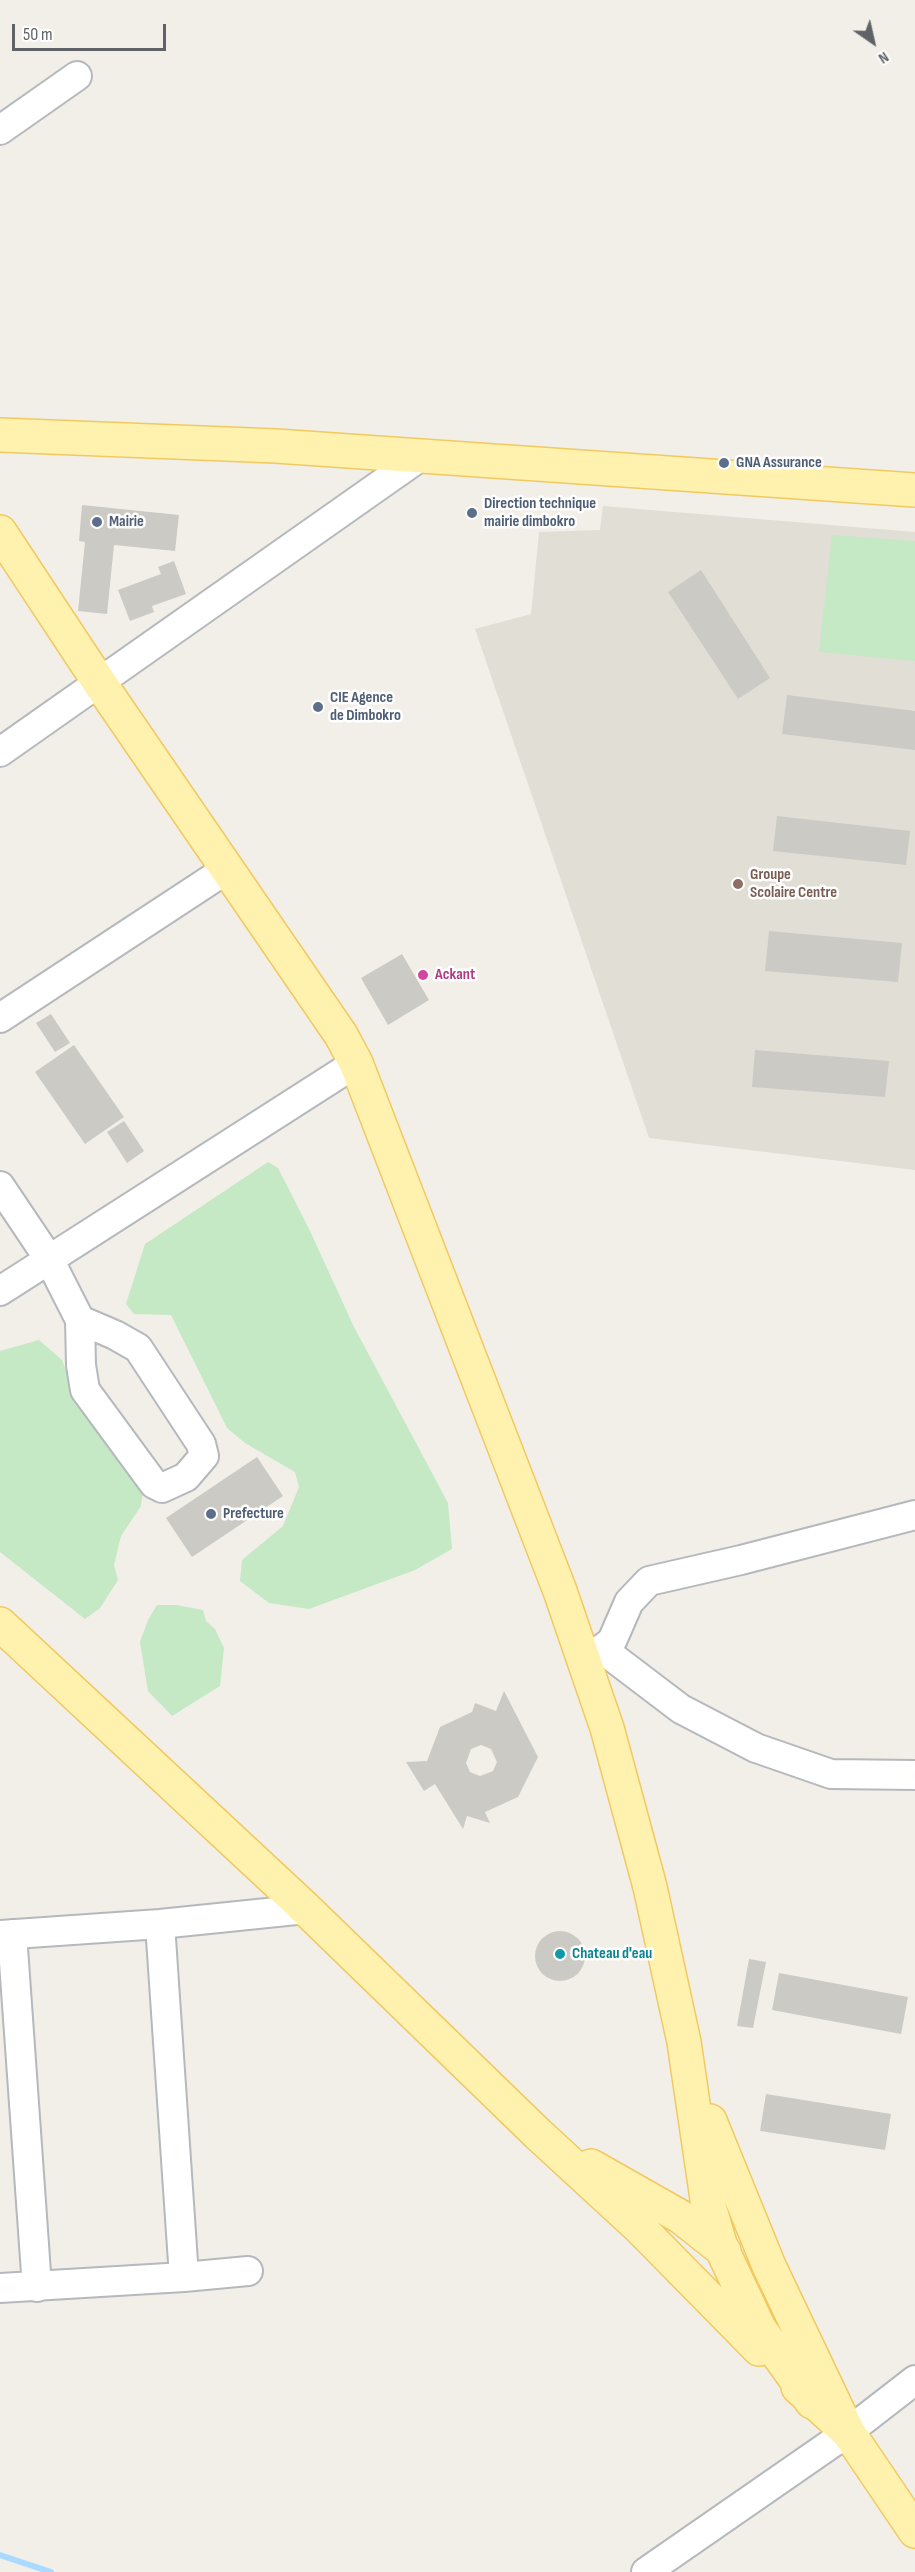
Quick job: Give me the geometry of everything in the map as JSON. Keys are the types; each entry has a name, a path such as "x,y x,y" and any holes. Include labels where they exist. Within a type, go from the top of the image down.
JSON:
{"main road":[{"path":"0,435 276,446 915,490"},
{"path":"0,532 99,682 341,1035 356,1063 593,1652 607,1728 650,1887 684,2042 707,2199 721,2247 759,2328 820,2396 848,2432 915,2531"},
{"path":"0,1624 306,1909 538,2134 820,2396"},
{"path":"684,2042 718,2145 820,2396"},
{"path":"538,2134 681,2217 721,2247"}],"street":[{"path":"0,130 77,76"},
{"path":"0,752 421,456"},
{"path":"0,1018 227,869"},
{"path":"0,1291 356,1063"},
{"path":"0,1186 49,1259 80,1320 81,1365 85,1390 154,1484 162,1488 186,1477 204,1456 201,1444 138,1348 116,1335 80,1320"},
{"path":"915,1515 649,1581 629,1602 612,1641 593,1652 681,1709 740,1742 762,1751 831,1774 915,1775"},
{"path":"37,2287 6,1934 160,1924 306,1909"},
{"path":"160,1924 184,2277"},
{"path":"0,2288 248,2271"},
{"path":"646,2572 848,2432 915,2380"}],"shaded area":[{"name":"Groupe Scolaire Centre","path":"603,506 915,532 915,1170 649,1138 475,629 531,614 539,532 600,530"}],"green space":[{"path":"832,535 915,541 915,661 819,652"},
{"path":"268,1162 278,1168 353,1325 448,1503 452,1549 415,1570 309,1609 269,1603 240,1581 242,1560 283,1526 299,1487 295,1472 245,1443 227,1428 171,1315 134,1314 126,1304 145,1244"},
{"path":"39,1340 62,1360 70,1382 144,1482 141,1506 121,1536 114,1565 118,1580 100,1608 85,1619 0,1552 0,1351"},
{"path":"157,1605 176,1605 203,1610 206,1621 215,1629 224,1648 220,1686 172,1716 148,1691 140,1642 148,1620"}],"building":[{"path":"82,505 179,515 175,551 114,545 107,614 78,611 85,542 79,541"},
{"path":"174,561 186,594 152,606 154,612 130,621 118,590 161,574 158,567"},
{"path":"701,570 770,678 738,699 668,592"},
{"path":"787,695 915,711 915,750 782,734"},
{"path":"777,816 910,831 906,865 773,851"},
{"path":"769,931 902,943 898,982 765,971"},
{"path":"402,954 429,1000 388,1025 361,978"},
{"path":"51,1014 70,1043 55,1052 36,1023"},
{"path":"74,1045 124,1117 85,1144 35,1072"},
{"path":"755,1050 889,1061 885,1097 752,1087"},
{"path":"124,1121 144,1151 127,1163 107,1132"},
{"path":"257,1457 283,1496 192,1557 166,1518"},
{"path":"504,1691 538,1757 518,1797 485,1812 490,1823 467,1816 463,1829 435,1784 424,1791 406,1762 427,1761 440,1727 472,1712 475,1703 496,1711","holes":["481,1745 491,1749 497,1762 493,1771 480,1776 470,1772 466,1763 471,1749"]},
{"name":"Chateau d'eau","path":"560,1931 578,1938 585,1956 578,1974 560,1981 542,1974 535,1956 542,1938"},
{"path":"749,1959 766,1962 753,2028 737,2026"},
{"path":"779,1973 908,1997 901,2034 772,2010"},
{"path":"766,2094 891,2114 885,2150 760,2131"}],"waterway":[{"path":"0,2555 51,2572"}],"place":[{"name":"GNA Assurance","path":"724,463"},
{"name":"Direction technique mairie dimbokro","path":"472,513"},
{"name":"Mairie","path":"97,522"},
{"name":"CIE Agence de Dimbokro","path":"318,707"},
{"name":"Groupe Scolaire Centre","path":"738,884"},
{"name":"Ackant","path":"423,975"},
{"name":"Prefecture","path":"211,1514"},
{"name":"Chateau d'eau","path":"560,1954"}]}
